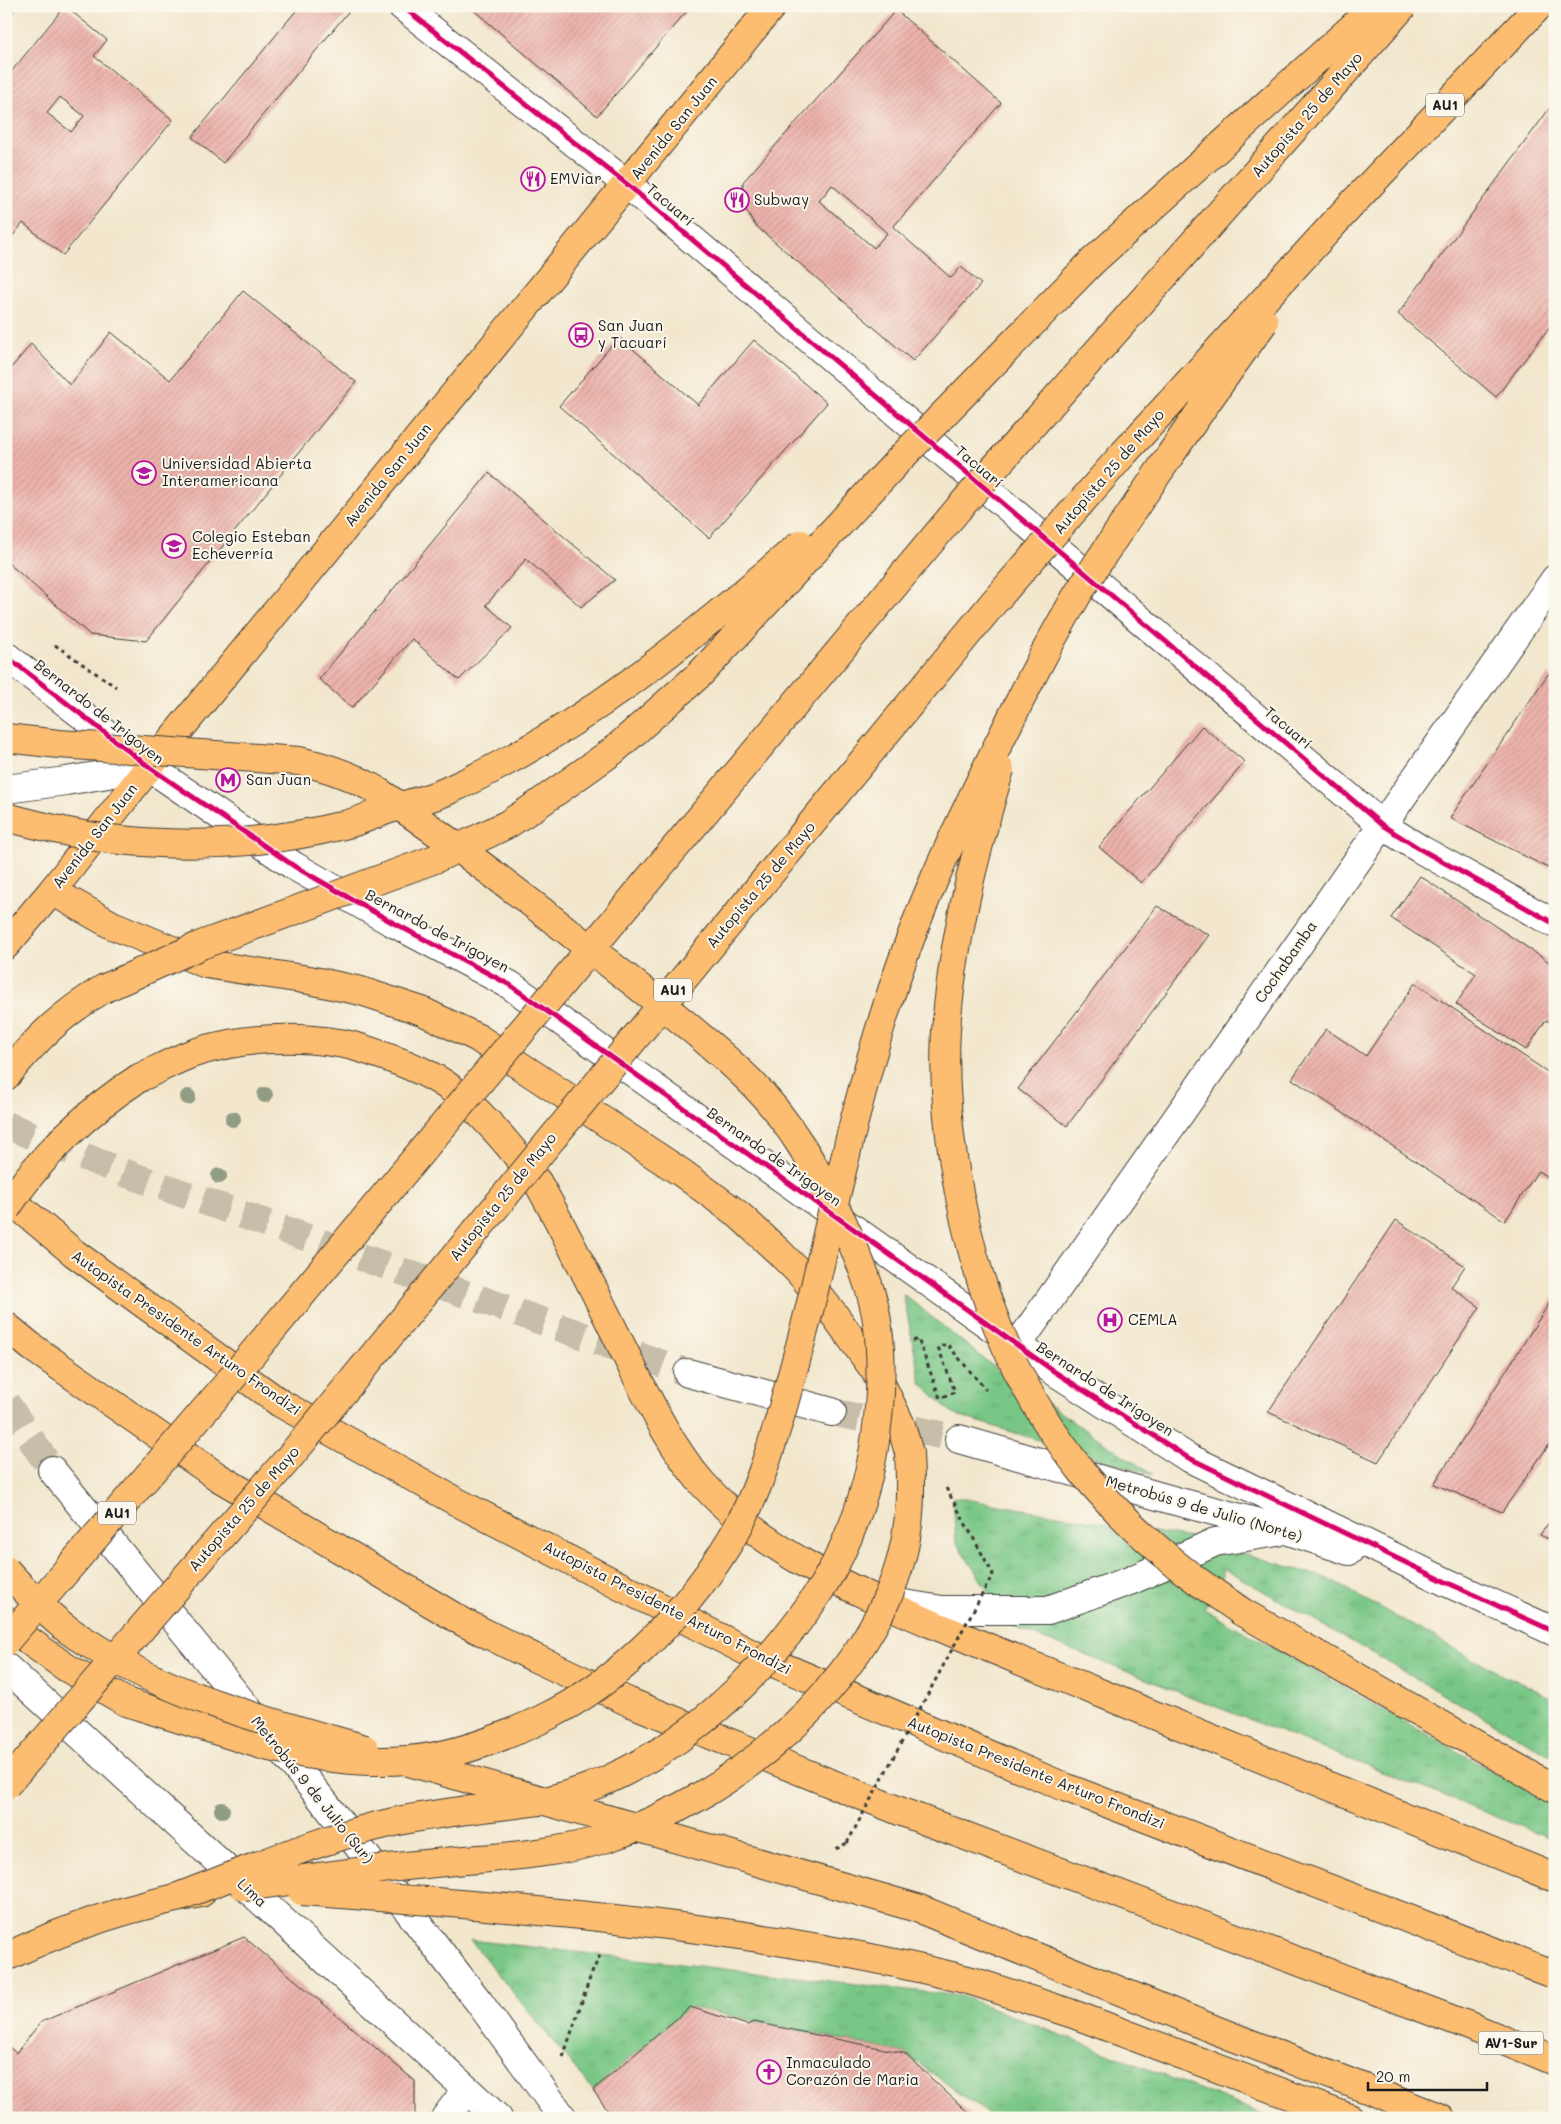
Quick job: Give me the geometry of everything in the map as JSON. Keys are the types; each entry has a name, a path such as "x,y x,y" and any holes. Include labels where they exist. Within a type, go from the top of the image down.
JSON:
{"main road":[{"name":"Avenida San Juan","path":"6,945 52,891 149,767 535,294 628,185 772,6"},
{"path":"6,1076 46,1030 74,1006 104,989 201,945 434,859 508,824 573,782 614,751 701,673 897,462 1093,261 1376,6"},
{"name":"Autopista 25 de Mayo","path":"6,1642 246,1362 959,508 1403,6"},
{"name":"Autopista 25 de Mayo","path":"6,1785 288,1459 994,602 1124,454 1351,205 1539,6"},
{"path":"6,1620 29,1641 67,1668 126,1702 266,1746 327,1758 380,1761 412,1760 473,1745 519,1730 580,1698 634,1658 703,1580 737,1529 756,1490 799,1353 866,1073 890,995 914,929 966,810 1023,694 1076,597 1126,520 1240,355 1351,205"},
{"path":"6,817 110,839 172,843 243,843 287,837 347,825 447,791 500,765 558,732 692,637 897,462"},
{"path":"1023,694 981,835 968,888 947,1009 945,1079 950,1135 964,1221 990,1310 1008,1353 1061,1443 1084,1474 1127,1520 1173,1562 1242,1612 1555,1789"},
{"path":"6,738 58,744 298,761 319,765 345,774 387,797 525,898 679,1019 750,1081 799,1141 828,1191 864,1273 878,1326 880,1383 875,1441 858,1515 847,1542 820,1592 748,1682 666,1748 634,1768 574,1794 549,1800 395,1822 364,1830 311,1847 178,1897 72,1929 6,1956"},
{"path":"52,891 112,925 206,964 361,990 422,1011 478,1038 682,1173 739,1215 779,1252 799,1272 875,1371 901,1425 909,1453 912,1488 902,1556 891,1586 868,1634 836,1681 792,1728 717,1786 674,1810 648,1821 605,1838 566,1848 524,1855 435,1863 178,1897"},
{"path":"6,1209 55,1149 102,1105 139,1078 194,1053 228,1044 305,1039 339,1043 374,1053 432,1076 453,1090 516,1153 538,1182 653,1409 684,1458 702,1482 752,1528 786,1554 817,1572 873,1599 1020,1661 1555,1878"},
{"name":"Autopista Presidente Arturo Frondizi","path":"6,1196 74,1253 280,1403 456,1502 748,1652 1067,1788 1543,1969"},
{"name":"AV1-Sur","path":"6,1326 33,1348 218,1477 463,1622 533,1657 638,1706 902,1812 1467,2025 1555,2061"},
{"path":"6,1570 23,1589 65,1627 134,1670 178,1691 248,1716 917,1908 1237,2038 1441,2118"},
{"path":"244,1887 552,1912 673,1926 816,1946 900,1963 972,1981 1073,2014 1350,2118"},
{"path":"1256,2082 1324,2118"}],"street":[{"name":"Tacuarí","path":"402,6 628,185 1382,824 1420,849 1555,924"},
{"name":"Cochabamba","path":"1018,1346 1555,579"},
{"name":"Bernardo de Irigoyen","path":"6,656 149,767 294,866 390,921 510,985 1018,1346 1187,1457 1448,1583 1555,1632"},
{"path":"6,789 66,782 149,767"},
{"path":"688,1373 832,1412"},
{"name":"Metrobús 9 de Julio (Norte)","path":"959,1439 1172,1500 1286,1530 1448,1583"},
{"name":"Metrobús 9 de Julio (Sur)","path":"52,1470 324,1802 479,2002 563,2118"},
{"path":"873,1599 942,1610 1048,1610 1132,1580 1215,1542 1286,1530"},
{"name":"Lima","path":"6,1667 498,2118"},
{"path":"445,2118 466,2090"}],"path":[{"path":"55,645 116,688"},
{"path":"906,1343 918,1339 940,1398 955,1392 938,1348 947,1344 992,1396"},
{"path":"847,1843 993,1574 945,1486"},
{"path":"562,2059 590,1975"}],"green space":[{"path":"903,1294 1000,1372 1153,1475 953,1414 921,1383"},
{"path":"953,1497 1196,1539 1326,1578 1486,1666 1555,1699 1555,1758 1225,1569 1204,1609 1555,1806 1555,1840 1011,1626 956,1542"},
{"path":"470,1940 961,1996 1273,2118 994,2118 904,2053 690,2007 593,2090"}],"building":[{"path":"6,6 17,6 6,20"},
{"path":"65,6 107,40 94,56 173,120 63,255 23,223 6,244 6,78","holes":["60,97 84,116 71,132 47,113"]},
{"path":"300,6 353,6 223,163 192,137"},
{"path":"469,6 691,6 597,116"},
{"path":"896,10 1001,103 893,227 951,278 961,267 981,284 913,361 755,225 743,205 743,182","holes":["832,185 887,233 874,248 819,201"]},
{"path":"1555,101 1555,320 1496,397 1398,314"},
{"name":"Universidad Abierta Interamericana","path":"243,291 356,382 146,641 90,635 6,561 6,374 31,344 70,385 111,332 170,380"},
{"path":"619,337 698,405 754,340 827,403 709,538 559,406"},
{"path":"489,473 615,580 581,607 526,559 486,605 512,628 459,680 412,639 352,708 319,679"},
{"path":"1548,674 1555,678 1555,858 1548,868 1450,818"},
{"path":"1202,726 1245,762 1141,883 1099,847"},
{"path":"1420,876 1555,966 1555,1025 1546,1020 1526,1050 1456,1004 1476,974 1391,918"},
{"path":"1157,906 1209,935 1067,1126 1018,1089"},
{"path":"1415,983 1555,1077 1555,1181 1538,1171 1505,1221 1292,1079 1326,1029 1366,1056"},
{"path":"1396,1220 1465,1266 1451,1287 1480,1307 1378,1462 1268,1412"},
{"path":"1555,1294 1555,1436 1502,1512 1434,1484"},
{"path":"1555,1514 1555,1542 1540,1535"},
{"path":"244,1937 415,2081 415,2118 6,2118 6,2049 8,2046 16,2053 41,2022"},
{"name":"Inmaculado Corazón de Maria","path":"690,2007 747,2025 754,2022 904,2053 974,2118 613,2118 593,2090"}],"tunnel":[{"path":"6,1125 122,1172 688,1373"},
{"path":"6,1403 52,1470"},
{"path":"832,1412 959,1439"}],"cycle path":[{"path":"402,6 628,185 1382,825 1420,849 1555,924"},
{"path":"6,656 149,767 294,866 390,921 510,985 1055,1372 1187,1457 1448,1583 1555,1632"}],"place":[{"name":"EMViar","path":"533,179"},
{"name":"Subway","path":"737,200"},
{"name":"San Juan y Tacuarí","path":"581,335"},
{"name":"Universidad Abierta Interamericana","path":"144,473"},
{"name":"Colegio Esteban Echeverría","path":"174,546"},
{"name":"San Juan","path":"228,780"},
{"name":"CEMLA","path":"1110,1320"},
{"name":"Inmaculado Corazón de Maria","path":"769,2072"}]}
